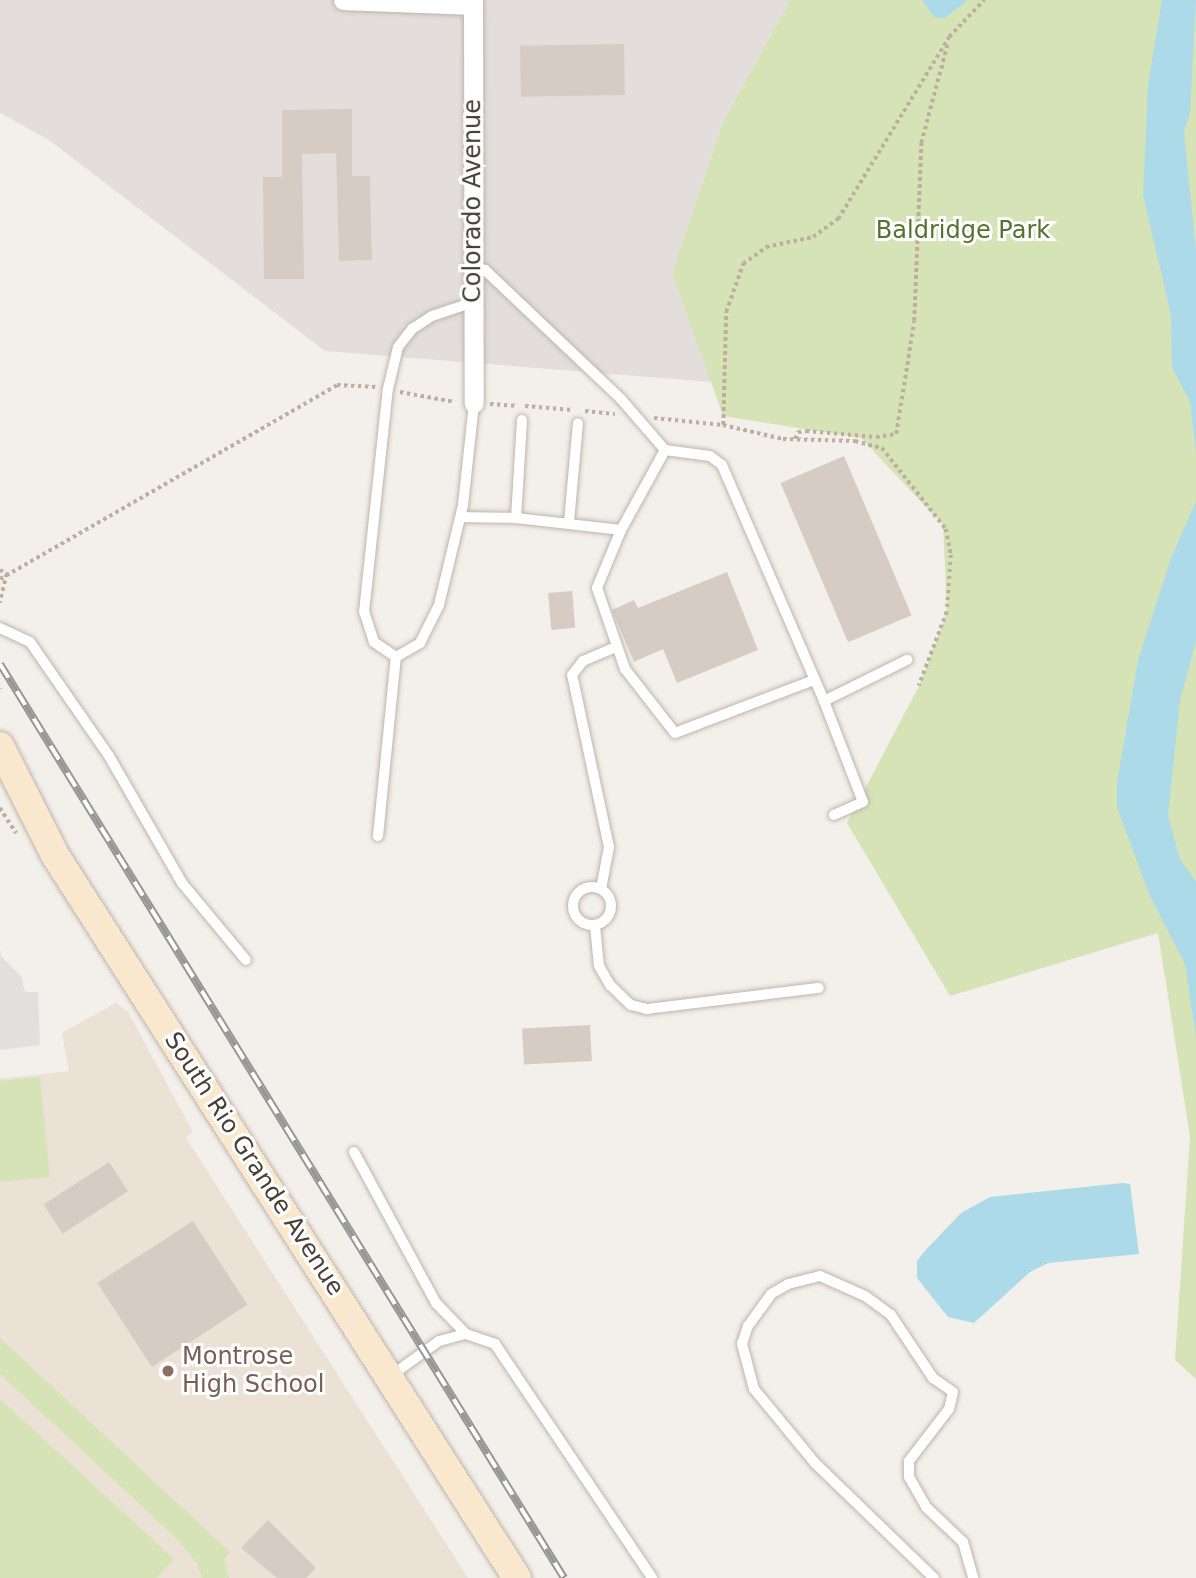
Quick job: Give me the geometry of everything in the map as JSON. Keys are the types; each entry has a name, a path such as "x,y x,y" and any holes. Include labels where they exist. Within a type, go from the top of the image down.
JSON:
{"street":[{"path":"343,0 473,2"},
{"name":"Colorado Avenue","path":"473,2 474,403"},
{"name":"South Rio Grande Avenue","path":"0,746 32,817 517,1578"},
{"path":"0,771 32,817"}],"lane":[{"path":"474,267 485,270 634,416 665,450 710,456 722,465 824,702 863,802 834,815"},
{"path":"396,657 374,642 364,612 388,389 398,347 412,329 432,316 474,302"},
{"path":"396,657 420,643 431,627 461,517 474,403"},
{"path":"516,518 522,420"},
{"path":"569,522 578,423"},
{"path":"665,450 621,530 597,588 625,669 676,733 814,680"},
{"path":"461,517 569,522 621,530"},
{"path":"0,628 30,642 110,756 182,883 246,960"},
{"path":"601,889 608,848 572,675 583,661 617,647"},
{"path":"378,836 396,657"},
{"path":"824,702 906,660"},
{"path":"601,889 610,898 611,910 606,920 595,926 577,919 573,906 583,890 601,889"},
{"path":"595,926 599,966 610,985 631,1005 647,1009 819,988"},
{"path":"354,1152 436,1303 466,1334 495,1344 652,1578"},
{"path":"934,1578 815,1463 754,1389 742,1344 748,1326 771,1294 820,1276 865,1296 891,1315 933,1378 953,1392 950,1409 909,1461 909,1477 926,1507 963,1542 973,1578"},
{"path":"388,1378 439,1341 466,1334"}],"path":[{"path":"723,425 726,312 743,264 766,247 813,237 838,219 949,37 984,0"},
{"path":"795,439 798,432 806,431 876,438 896,434 914,321 921,143 949,37"},
{"path":"0,579 337,384 474,403 723,425 795,439 855,441 882,448 946,529 951,555 947,612 919,686"},
{"path":"0,570 7,574"},
{"path":"0,603 7,574"}],"shaded area":[{"path":"0,0 790,0 722,124 672,273 712,382 325,351 49,140 0,113"},
{"path":"0,949 1,956 21,976 25,992 38,992 40,1045 0,1050"},
{"name":"Montrose High School","path":"116,1003 128,1012 193,1132 186,1138 468,1578 0,1578 0,1079 69,1071 62,1033"}],"green space":[{"name":"Baldridge Park","path":"790,0 1196,0 1196,1379 1175,1360 1190,1136 1158,933 950,996 847,823 919,686 947,612 943,525 861,438 723,416 672,273 722,124"},
{"path":"40,1077 50,1177 0,1182 0,1081"},
{"path":"0,1338 230,1552 224,1560 229,1578 202,1578 197,1563 176,1538 0,1374"},
{"path":"0,1399 174,1559 157,1578 0,1578"}],"water":[{"path":"922,0 968,0 945,18 935,18"},
{"path":"1162,0 1196,0 1190,113 1184,132 1196,251 1196,454 1190,402 1172,367 1171,315 1143,195 1148,84"},
{"path":"1196,501 1196,642 1180,700 1168,816 1180,859 1196,882 1196,1037 1185,964 1149,894 1117,807 1117,783 1138,660 1171,558"},
{"path":"1130,1184 1139,1254 1048,1263 1030,1272 974,1323 948,1317 917,1278 917,1261 924,1252 961,1213 990,1197"}],"building":[{"path":"624,44 625,95 521,97 520,46"},
{"path":"352,109 352,176 370,176 372,260 339,261 336,153 302,154 304,279 264,279 263,177 282,177 282,110"},
{"path":"844,456 912,615 848,642 780,483"},
{"path":"727,572 758,650 677,683 663,649 634,662 612,610 634,600 638,608"},
{"path":"572,591 575,628 551,630 548,593"},
{"path":"590,1025 592,1061 524,1065 522,1029"},
{"path":"109,1162 128,1191 63,1234 44,1204"},
{"path":"193,1221 247,1305 152,1367 97,1283"},
{"path":"268,1520 316,1568 306,1578 277,1578 241,1548"}],"railway":[{"path":"0,664 564,1578"}],"place":[{"name":"Montrose High School","path":"168,1371"}]}
